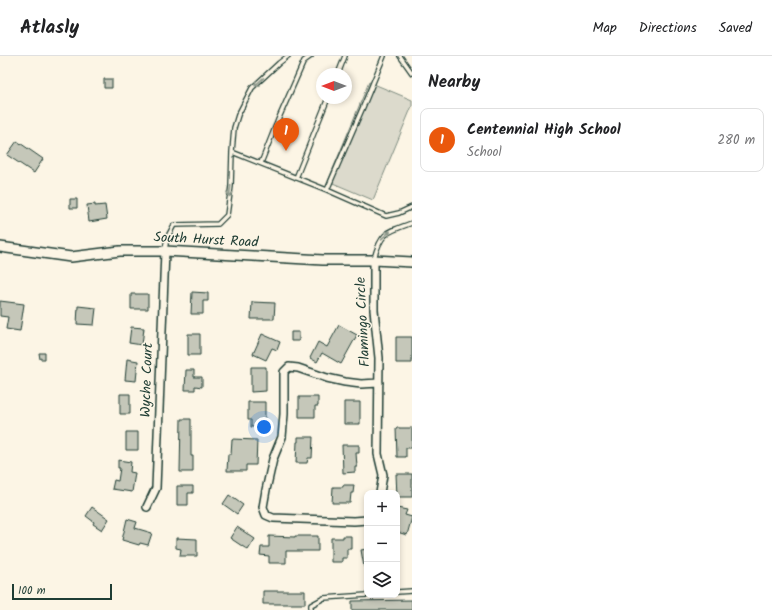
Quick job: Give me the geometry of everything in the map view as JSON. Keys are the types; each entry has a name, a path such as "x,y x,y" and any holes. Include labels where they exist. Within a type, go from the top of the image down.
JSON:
{"street":[{"name":"South Hurst Road","path":"0,247 71,257 120,251 165,251 323,260 412,262"},
{"name":"Wyche Court","path":"147,507 156,488 165,251"},
{"name":"Flamingo Circle","path":"374,260 374,310 379,358 378,454 383,475 380,490"},
{"name":"Flamingo Circle","path":"364,520 354,522 273,518 266,515 262,507 273,459 282,437 284,414 284,372 289,367 298,368 345,382 361,384 379,383"}],"lane":[{"path":"165,251 167,238 174,225 218,224 227,215 231,186 234,128 238,115 252,88 288,56"},
{"path":"261,163 304,61 312,56"},
{"path":"340,68 345,56"},
{"path":"327,190 384,56"},
{"path":"400,56 412,73"},
{"path":"296,178 326,104"},
{"path":"232,152 327,190 386,216 399,213 412,207"},
{"path":"374,260 377,247 383,237 392,230 412,223"},
{"path":"400,592 412,591"},
{"path":"311,610 311,605 324,598 364,595"}],"shaded area":[{"path":"369,82 412,100 412,106 373,200 328,181"}],"building":[{"path":"104,79 112,79 112,88 104,88"},
{"path":"17,141 43,159 34,173 7,155"},
{"path":"70,199 77,199 77,208 70,208"},
{"path":"95,204 95,206 105,205 107,219 89,222 87,205"},
{"path":"192,292 208,293 208,301 203,301 203,314 191,314"},
{"path":"131,294 148,294 148,309 131,309"},
{"path":"0,301 24,304 20,331 6,329 8,317 0,316"},
{"path":"252,302 275,303 274,319 251,319"},
{"path":"78,306 96,308 94,325 77,324"},
{"path":"339,325 357,335 341,364 322,353 317,362 310,358 318,342 327,347"},
{"path":"131,327 144,328 142,345 129,343"},
{"path":"291,332 299,332 299,341 291,341"},
{"path":"188,334 200,334 200,355 188,355"},
{"path":"262,334 280,342 277,350 272,348 266,360 253,354"},
{"path":"396,337 412,337 412,363 396,363"},
{"path":"39,353 45,353 45,359 40,359"},
{"path":"127,359 138,361 136,381 125,380"},
{"path":"251,367 266,367 266,391 251,392"},
{"path":"186,370 194,370 194,377 202,377 202,387 195,386 195,390 185,390"},
{"path":"120,394 130,394 130,414 120,414"},
{"path":"299,397 318,397 318,406 315,406 315,417 299,417"},
{"path":"248,402 265,402 265,427 251,427 251,420 248,420"},
{"path":"344,402 360,402 360,424 344,424"},
{"path":"181,419 191,419 191,456 193,456 193,472 180,472"},
{"path":"396,428 412,428 412,448 406,448 406,457 397,457"},
{"path":"126,432 138,432 138,450 126,450"},
{"path":"298,437 313,437 312,458 308,458 307,463 296,463"},
{"path":"232,439 257,440 256,465 246,465 246,471 227,471 228,454 231,454"},
{"path":"342,445 359,445 359,453 356,453 357,467 355,467 355,472 343,473"},
{"path":"118,460 131,462 130,472 135,473 132,492 112,489 114,480 118,481 120,468 118,468"},
{"path":"396,474 412,474 412,497 400,497 400,490 397,490"},
{"path":"343,485 354,485 350,503 332,503 333,487 343,487"},
{"path":"177,486 193,486 193,493 188,493 188,505 177,505"},
{"path":"229,495 243,505 237,514 223,504"},
{"path":"92,507 109,519 102,530 93,524 94,522 86,516"},
{"path":"400,509 407,510 405,515 412,517 407,535 400,533"},
{"path":"127,519 137,522 135,528 152,533 148,545 140,543 139,545 122,540"},
{"path":"237,527 255,539 248,550 230,538"},
{"path":"269,536 318,536 318,551 286,551 286,563 269,563 269,556 260,555 261,547 269,547"},
{"path":"343,536 351,536 351,549 347,549 347,558 342,558 342,562 331,562 331,538 343,538"},
{"path":"176,538 197,539 197,556 180,556 181,549 176,548"},
{"path":"361,550 364,550 364,567"},
{"path":"263,591 305,591 305,604 263,604"},
{"path":"412,600 412,610 352,610 352,601"}],"place":[{"name":"Centennial High School","path":"286,151"}]}
